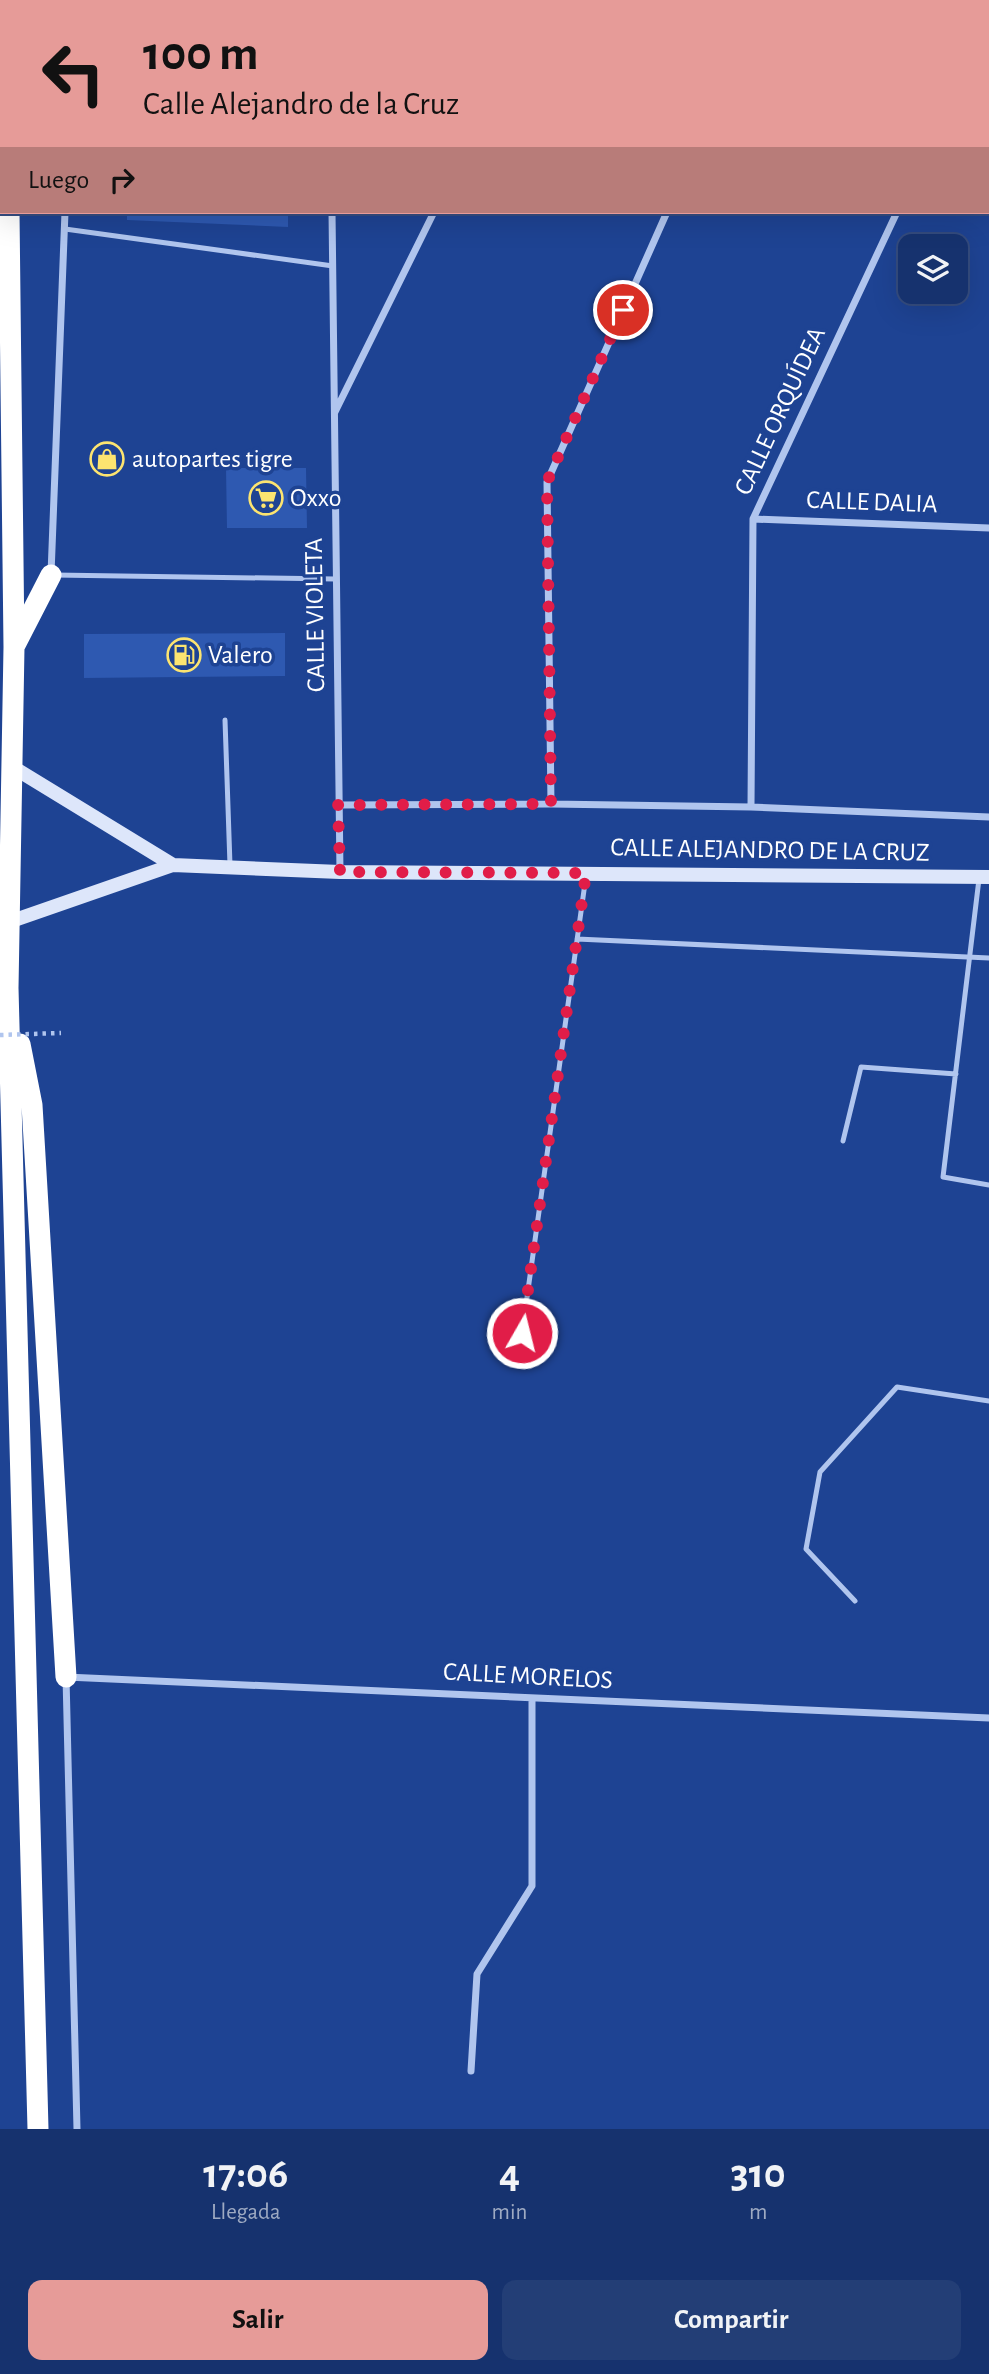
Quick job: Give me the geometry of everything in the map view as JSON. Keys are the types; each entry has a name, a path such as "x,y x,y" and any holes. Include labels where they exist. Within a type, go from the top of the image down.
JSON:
{"highway":[{"path":"9,214 14,647 8,988 38,2129"},
{"path":"14,647 51,575"},
{"path":"8,988 32,1105 66,1677"}],"main road":[{"name":"CALLE ALEJANDRO DE LA CRUZ","path":"11,766 173,865"},
{"name":"CALLE ALEJANDRO DE LA CRUZ","path":"9,922 173,865 340,872 984,876"}],"street":[{"path":"51,575 65,214"},
{"path":"332,214 334,416"},
{"name":"CALLE VIOLETA","path":"340,872 334,416 433,214"},
{"path":"551,804 547,482 666,214"},
{"name":"CALLE ORQUÍDEA","path":"751,807 753,519 896,214"},
{"name":"CALLE DALIA","path":"753,519 989,528"},
{"path":"338,805 751,807 989,817"},
{"path":"66,1677 77,2129"},
{"name":"CALLE MORELOS","path":"66,1677 989,1718"},
{"path":"471,2071 477,1974 532,1886 532,1698"}],"lane":[{"path":"65,229 333,266"},
{"path":"51,575 335,579"},
{"path":"225,720 230,868"},
{"path":"522,1333 586,873"},
{"path":"984,876 970,958 943,1177 989,1185"},
{"path":"577,939 989,958"},
{"path":"843,1141 861,1067 956,1074"},
{"path":"855,1601 806,1549 821,1472 897,1387 989,1401"}],"path":[{"path":"0,1035 61,1033"}],"building":[{"path":"127,214 288,214 288,227 127,220"},
{"name":"Oxxo","path":"226,468 306,468 307,528 227,528"},
{"name":"Valero","path":"285,633 285,676 84,678 84,634"}],"place":[{"name":"autopartes tigre","path":"107,459"},
{"name":"Oxxo","path":"266,498"},
{"name":"Valero","path":"184,655"}],"route":[{"path":"522,1333 586,873 340,872 338,805 551,804 547,482 623,310"}]}
